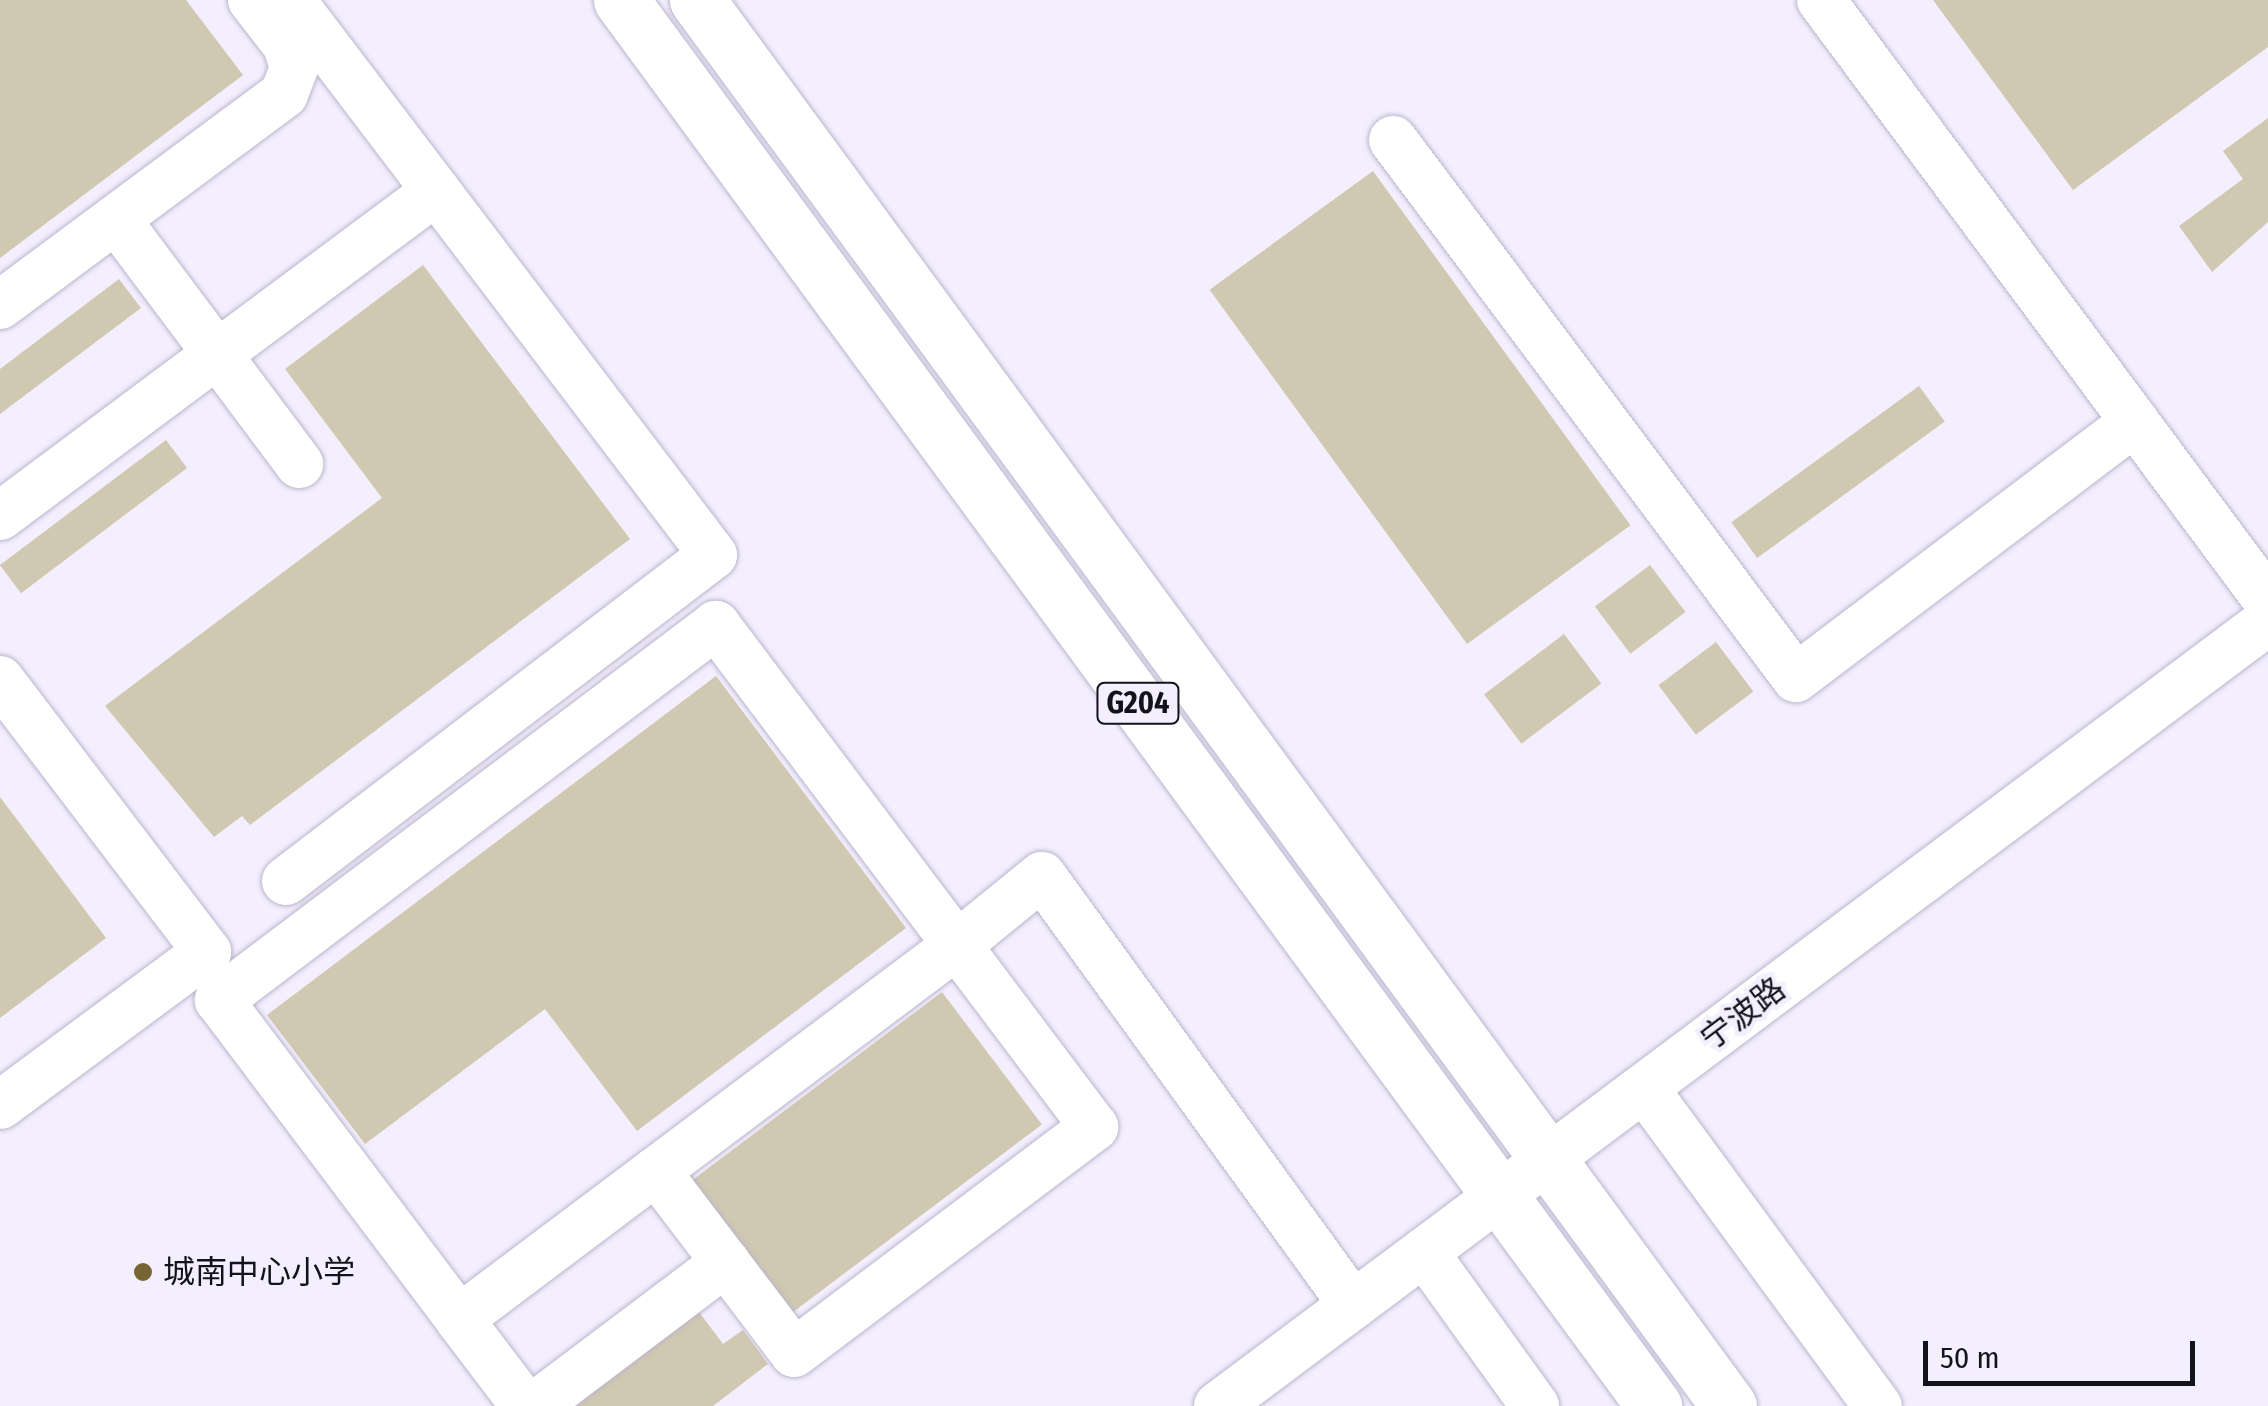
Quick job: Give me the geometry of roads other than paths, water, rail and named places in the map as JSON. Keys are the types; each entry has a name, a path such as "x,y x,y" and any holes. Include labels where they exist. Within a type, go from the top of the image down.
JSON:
{"highway":[{"name":"G204","path":"622,0 1654,1406"},
{"name":"G204","path":"697,0 1729,1406"}],"street":[{"path":"0,305 284,94 294,68 286,45 252,0"},
{"path":"286,881 713,556 291,0"},
{"path":"1822,0 2136,422 2267,619"},
{"path":"1393,140 1796,678 2136,422"},
{"path":"0,516 436,192"},
{"path":"116,218 299,464"},
{"name":"宁波路","path":"1218,1406 2267,619"},
{"path":"525,1406 219,1000 716,625 1094,1126 794,1353 656,1171"},
{"path":"0,1105 207,952 9,711"},
{"path":"460,1319 1042,876 1353,1305"},
{"path":"1644,1088 1878,1406"},
{"path":"1424,1252 1535,1406"},
{"path":"535,1406 726,1262"}],"place":[{"name":"城南中心小学","path":"143,1272"}]}
